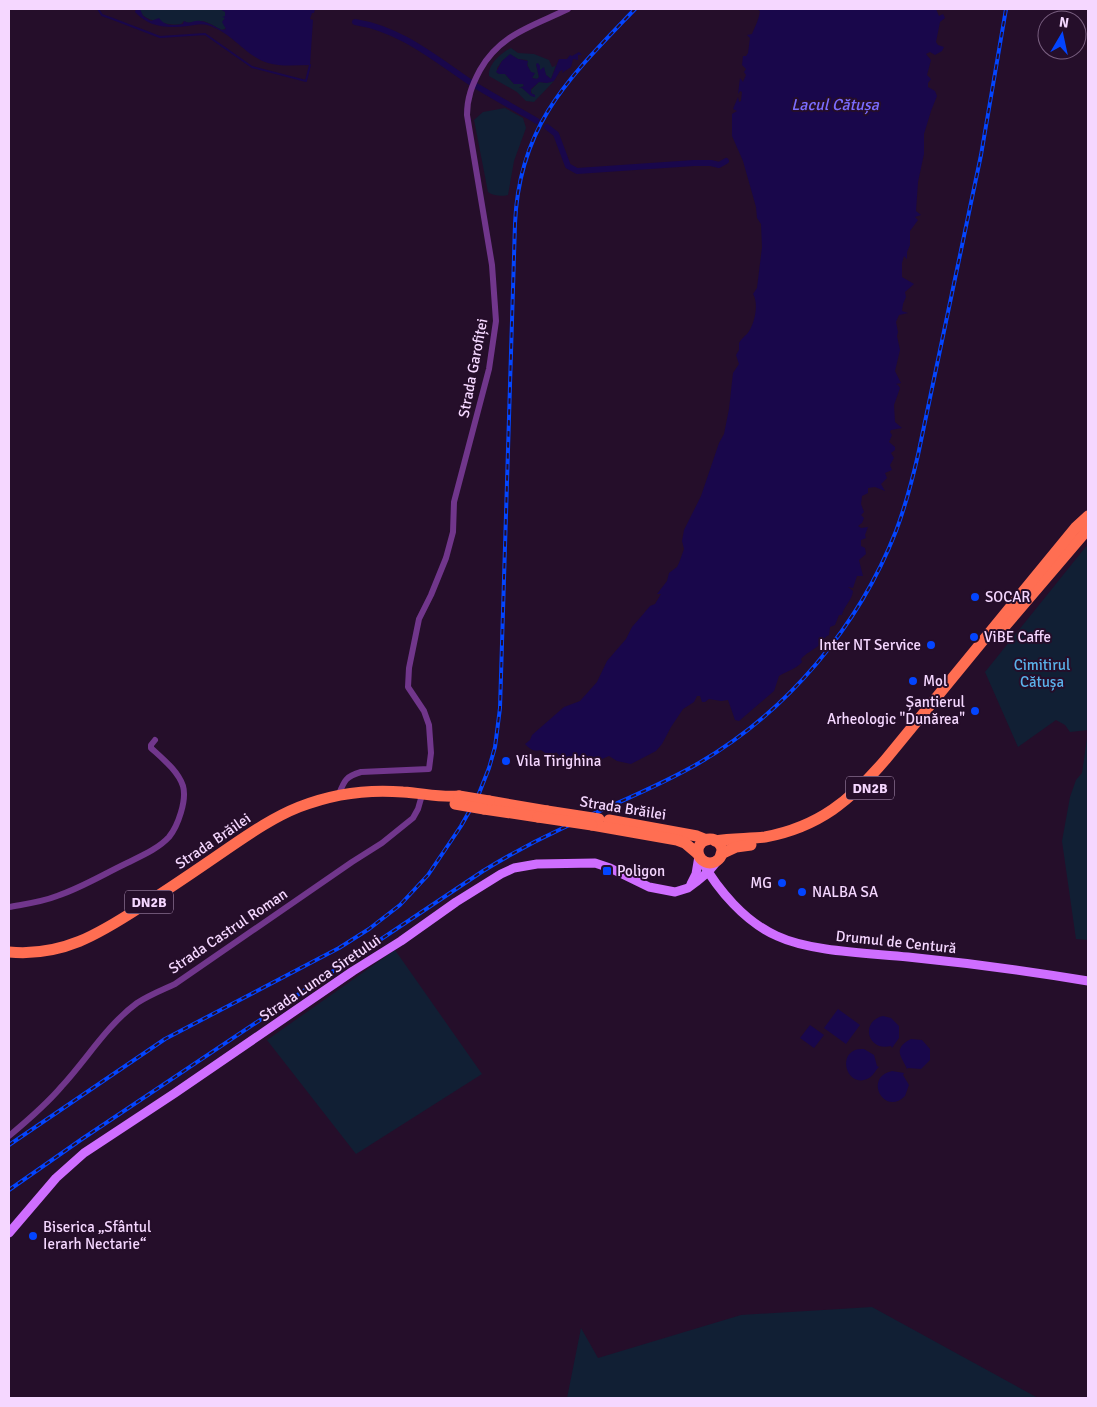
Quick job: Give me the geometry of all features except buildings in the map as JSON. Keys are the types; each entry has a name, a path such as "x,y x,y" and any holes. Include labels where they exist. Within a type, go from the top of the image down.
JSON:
{"highway":[{"name":"Strada Brăilei","path":"9,952 36,952 58,948 97,935 276,818 307,804 339,794 380,791 422,794 543,814 697,836 711,840 765,837 784,832 825,815 853,794 886,759 1076,527 1088,516"},
{"name":"DN2B","path":"699,856 708,863 715,862 736,847 786,839 808,831 837,816 864,795 1088,529"},
{"name":"Strada Brăilei","path":"596,822 678,840 685,843 699,856"},
{"path":"699,856 699,847 711,840 720,846 720,857"}],"street":[{"name":"Strada Garofiței","path":"339,794 345,779 352,774 429,769 431,753 429,725 424,711 408,687 409,668 418,619 431,595 446,558 453,532 454,502 489,369 496,321 492,265 467,114 471,88 490,54 503,42 524,29 568,9"},
{"path":"9,907 43,900 76,888 149,852 169,836 181,813 184,791 175,772 151,748 155,740"},
{"name":"Strada Castrul Roman","path":"9,1136 28,1121 57,1092 106,1032 137,1003 153,993 175,984 382,842 413,818 418,809 422,794"},
{"path":"688,888 695,878 699,856"},
{"name":"Drumul de Centură","path":"699,856 719,887 748,916 762,928 794,942 848,951 1016,969 1088,981"},
{"path":"688,888 708,872 720,857"},
{"path":"719,887 720,857"},
{"name":"Strada Lunca Siretului","path":"9,1233 56,1178 84,1153 353,971 401,941 456,902 501,874 514,868 537,864 590,862 604,865 655,889 675,892 704,883 719,887"}],"green space":[{"path":"139,9 220,9 226,12 223,21 226,28 222,30 202,21 191,23 184,21 181,24 160,22 146,17"},
{"path":"511,48 518,53 534,54 549,60 552,67 557,62 551,79 544,70 540,71 536,64 539,77 537,79 532,78 534,74 527,64 527,60 518,59 511,55 502,61 497,68 497,73 505,74 514,84 523,84 524,86 519,88 522,88 534,97 535,95 532,94 531,90 539,82 547,83 554,81 534,102 526,101 517,92 489,76 491,67 496,59"},
{"path":"505,108 523,118 526,128 514,161 508,195 500,196 488,192 474,120 483,112"},
{"name":"Cimitirul Cătușa","path":"1088,544 1088,730 1070,732 1065,725 1056,720 1018,747 985,672"},
{"path":"1088,731 1088,940 1076,939 1062,841 1070,797 1076,780 1082,773"},
{"path":"395,950 482,1074 356,1154 267,1040"},
{"path":"872,1307 1038,1398 567,1398 581,1328 598,1358 741,1315"}],"water":[{"path":"136,9 140,9 143,16 151,21 159,18 166,24 173,25 183,24 184,21 188,23 200,21 209,23 222,30 226,29 222,22 225,18 222,17 225,16 225,12 220,9 315,9 310,19 313,20 310,65 268,63 252,55 216,28 202,24 173,27 159,26 141,17 135,12"},
{"name":"Lacul Cătușa","path":"757,9 936,9 939,16 943,14 945,18 940,22 936,42 944,47 942,51 935,55 930,52 926,54 931,60 927,75 931,79 928,87 935,91 937,96 924,134 924,154 918,182 916,211 921,215 915,217 918,220 910,231 907,259 904,256 902,263 902,277 914,284 905,292 906,297 902,311 908,313 899,315 896,322 900,350 895,371 901,383 896,384 900,388 894,405 895,422 902,428 891,430 890,432 892,435 889,442 895,447 895,450 891,453 894,458 890,465 892,470 885,473 887,478 881,484 885,491 875,487 868,488 868,493 862,496 861,504 864,512 861,515 864,518 858,526 861,528 868,527 865,535 866,538 861,540 861,546 865,548 866,554 859,560 863,576 857,576 853,588 848,587 853,591 851,598 844,608 842,615 839,615 835,625 830,627 829,635 825,637 820,645 801,659 802,662 800,664 779,676 774,691 739,721 735,720 728,700 709,699 702,702 700,696 697,696 694,702 683,709 656,751 631,764 617,761 609,756 602,759 584,755 573,759 572,762 567,758 563,759 556,752 551,757 541,750 532,750 525,744 532,735 564,707 580,701 597,682 607,661 626,639 632,627 650,606 655,604 661,594 657,594 667,581 669,573 679,563 684,549 682,541 684,530 701,496 719,443 724,434 733,373 739,364 736,355 739,350 739,343 750,330 755,314 756,303 753,294 757,288 762,247 761,224 757,218 756,207 743,161 732,136 732,114 737,111 733,109 738,97 739,102 741,101 742,92 740,91 738,94 740,78 743,82 746,75 744,72 746,69 742,65 743,56 746,56 748,53 750,38 747,35 752,34 757,23 760,11"},
{"path":"579,52 582,55 578,55 578,60 573,59 571,67 562,73 563,70 560,71 554,81 547,83 539,82 531,89 531,93 535,97 519,88 524,86 523,84 514,84 505,74 496,72 502,61 510,54 518,59 528,61 527,65 531,72 535,73 532,78 537,79 539,77 536,64 538,63 540,70 544,67 546,75 551,79 559,59 567,59 570,55 572,56"},
{"path":"838,1009 860,1025 846,1044 824,1028"},
{"path":"883,1016 891,1018 899,1026 899,1038 892,1048 891,1046 883,1047 876,1045 869,1035 871,1024"},
{"path":"810,1025 824,1035 814,1048 800,1038"},
{"path":"911,1039 922,1040 930,1049 930,1060 921,1069 907,1069 900,1054 901,1046"},
{"path":"864,1049 874,1055 879,1067 869,1078 854,1079 849,1074 846,1061 855,1050"},
{"path":"892,1071 904,1073 903,1075 909,1085 905,1096 897,1101 890,1102 880,1094 878,1087 879,1080 883,1075"}],"waterway":[{"path":"98,9 102,15 160,37 205,34 252,67 306,81 310,65"},
{"path":"355,22 387,31 416,45 470,82 537,121"},
{"path":"547,127 556,134 568,166 577,171 694,163 719,165 726,161"}],"railway":[{"path":"9,1145 165,1039 339,948 369,929 400,905 428,875 461,826 478,796 495,747 500,708 515,224 519,189 526,158 538,130 552,105 589,57 635,9"},
{"path":"9,1190 82,1139 483,871 542,838 649,789 699,763 762,719 817,664 841,633 881,566 896,531 908,494 918,455 981,155 1006,9"}],"place":[{"name":"SOCAR","path":"975,597"},
{"name":"ViBE Caffe","path":"974,637"},
{"name":"Inter NT Service","path":"931,645"},
{"name":"Mol","path":"913,681"},
{"name":"Șantierul Arheologic \"Dunărea\"","path":"975,711"},
{"name":"Vila Tirighina","path":"506,761"},
{"name":"Poligon","path":"607,871"},
{"name":"MG","path":"782,883"},
{"name":"NALBA SA","path":"802,892"},
{"name":"Biserica „Sfântul Ierarh Nectarie“","path":"33,1236"}]}
